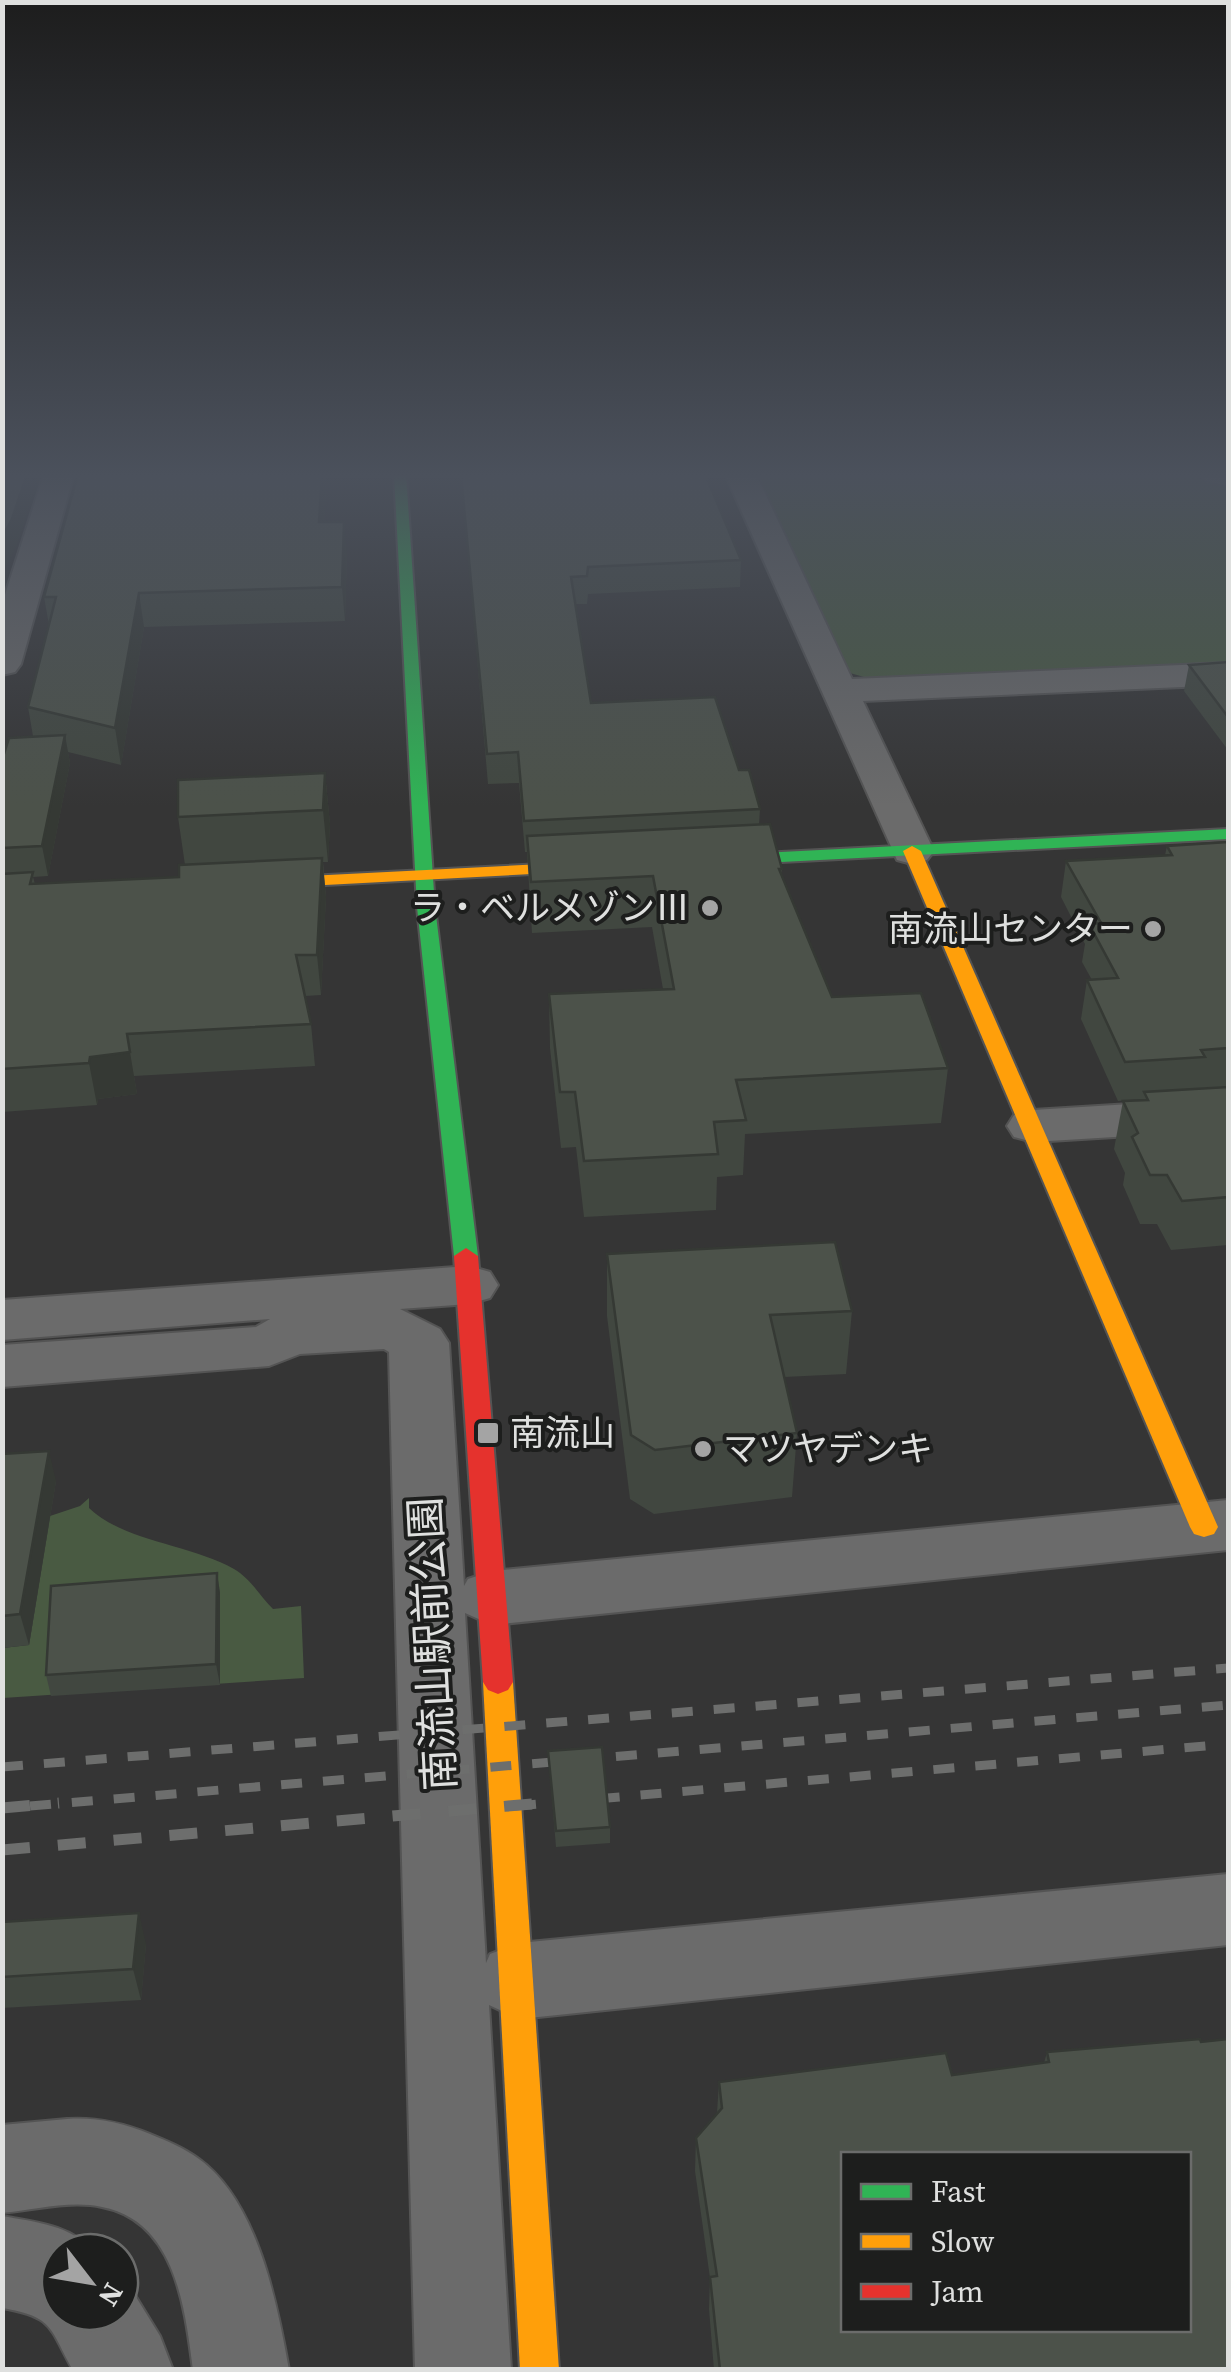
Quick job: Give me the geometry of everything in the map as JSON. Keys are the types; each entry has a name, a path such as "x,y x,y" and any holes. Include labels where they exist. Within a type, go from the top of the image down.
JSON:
{"street":[{"path":"2,664 26,585"},
{"path":"407,585 424,875 469,1286 519,1981 540,2370"},
{"path":"492,1598 1216,1526 790,585"},
{"path":"838,691 1228,674"},
{"path":"678,862 1228,834"},
{"path":"234,884 619,865"},
{"path":"1033,1126 1228,1114"},
{"path":"2,1320 469,1286"},
{"name":"南流山駅前公園","path":"2,1366 269,1346 286,1335 395,1328 419,1343 463,2370"},
{"path":"519,1981 1228,1910"},
{"path":"2,2169 101,2162 158,2183 200,2222 230,2296 241,2370"},
{"path":"2,2262 40,2269"},
{"path":"104,2332 126,2370"}],"green space":[{"path":"809,585 1228,585 1228,665 878,681 850,673"},
{"path":"89,1498 89,1508 121,1528 234,1569 273,1609 301,1606 304,1678 3,1698 3,1648 29,1645 50,1516 80,1506"}],"building":[{"path":"47,585 342,585 139,593 115,728 28,707 56,597 44,597"},
{"path":"471,585 572,585 591,703 715,697 739,770 749,770 760,809 524,821 518,752 487,754"},
{"path":"1228,662 1228,717 1189,665"},
{"path":"65,735 42,846 2,848 2,760 9,738"},
{"path":"325,773 323,810 178,817 178,780"},
{"path":"770,824 779,869 832,997 921,993 948,1068 736,1080 746,1120 714,1122 718,1154 584,1161 575,1092 560,1092 549,994 674,989 653,876 531,882 527,836"},
{"path":"1228,842 1228,1048 1201,1050 1205,1057 1125,1062 1087,980 1118,978 1089,924 1101,923 1066,861 1172,855 1167,846"},
{"path":"322,858 317,955 296,955 311,1024 127,1034 130,1052 90,1057 89,1063 2,1069 2,874 33,872 30,884 179,877 179,865"},
{"path":"1228,1087 1228,1197 1182,1201 1167,1175 1150,1175 1132,1137 1138,1133 1123,1101 1148,1100 1144,1092"},
{"path":"835,1242 852,1311 770,1315 797,1433 655,1450 631,1435 607,1254"},
{"path":"49,1451 20,1614 2,1616 2,1454"},
{"path":"217,1573 216,1664 46,1675 51,1586"},
{"path":"602,1747 610,1827 556,1831 548,1751"},
{"path":"139,1913 133,1969 2,1977 2,1922"},
{"path":"1228,2039 1228,2370 720,2370 710,2277 717,2276 696,2138 722,2108 719,2082 946,2053 952,2075 1049,2062 1047,2052"}],"railway":[{"path":"2,1767 1228,1668"},
{"path":"30,1806 1228,1705"},
{"path":"515,1806 1228,1744"},
{"path":"2,1808 59,1803"},
{"path":"2,1850 543,1803"}],"traffic: fast":[{"path":"407,585 426,907 466,1256"},
{"path":"702,861 1228,834"}],"traffic: slow":[{"path":"912,851 1204,1527"},
{"path":"248,884 601,866"},
{"path":"498,1682 540,2370"}],"traffic: jam":[{"path":"466,1256 498,1682"}],"place":[{"name":"ラ・ベルメゾンⅢ","path":"710,908"},
{"name":"南流山センター","path":"1153,929"},
{"name":"南流山","path":"488,1433"},
{"name":"マツヤデンキ","path":"703,1449"}]}
